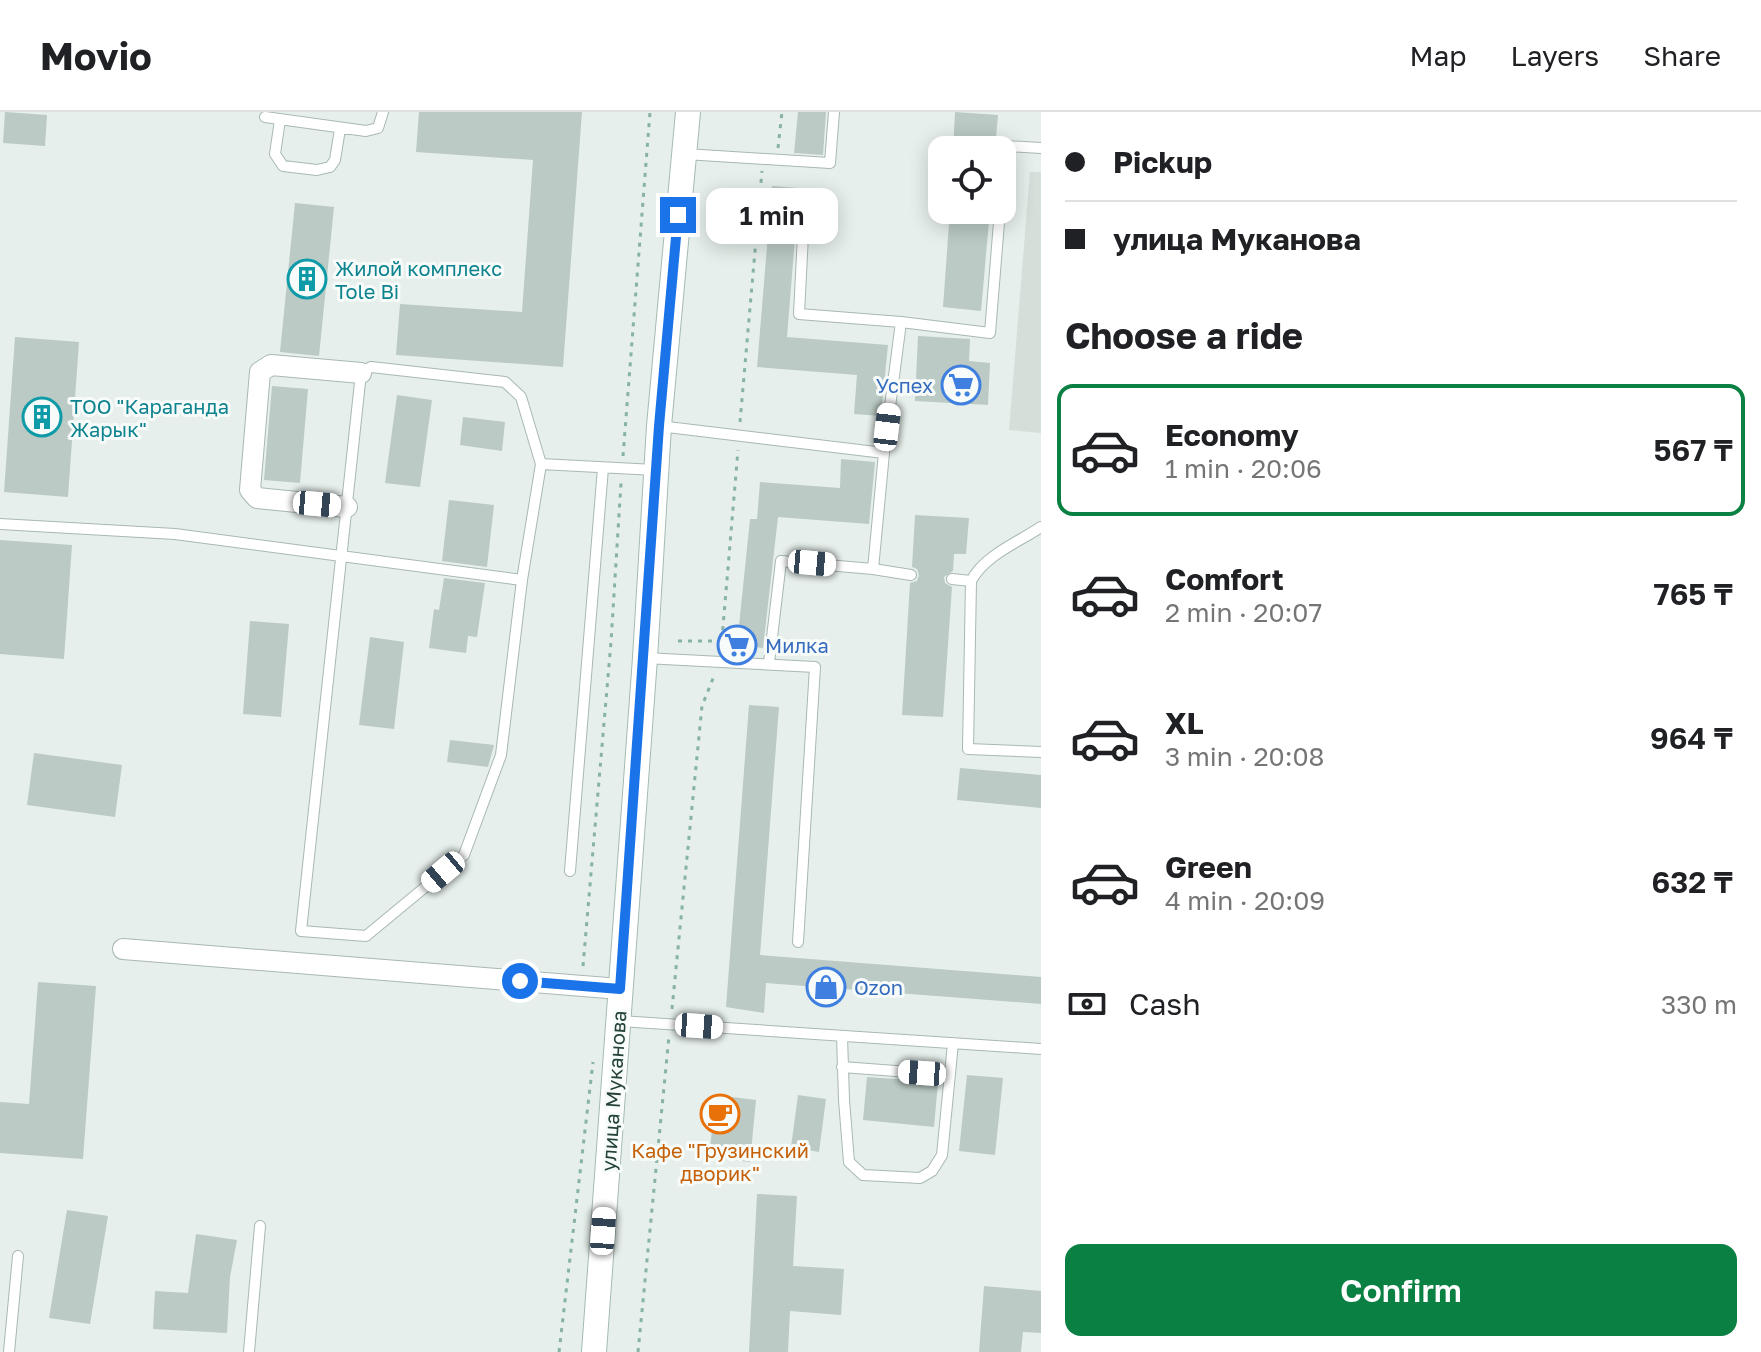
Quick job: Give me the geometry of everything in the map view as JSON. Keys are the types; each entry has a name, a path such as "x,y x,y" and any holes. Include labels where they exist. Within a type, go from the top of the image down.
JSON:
{"main road":[{"name":"улица Муканова","path":"594,1352 659,426 688,112"}],"street":[{"path":"347,507 257,498 250,490 260,372 271,365 361,373"},
{"path":"123,949 620,989"}],"lane":[{"path":"265,117 366,131 378,128 383,112"},
{"path":"683,154 830,163 834,112"},
{"path":"280,120 275,154 283,166 317,170 330,167 335,160 340,129"},
{"path":"1016,147 1041,148"},
{"path":"804,215 799,314 990,333 999,224"},
{"path":"873,569 901,322"},
{"path":"371,367 505,382 521,397 541,464 522,580 501,755 464,855 366,936 301,931 361,373 371,367"},
{"path":"659,426 884,453"},
{"path":"541,464 656,470"},
{"path":"570,871 603,468"},
{"path":"0,524 175,534 522,580"},
{"path":"1041,527 986,561 971,581 968,749 1041,752"},
{"path":"769,663 781,561 911,575"},
{"path":"952,579 971,581"},
{"path":"645,658 815,667 798,942"},
{"path":"618,1021 1041,1049"},
{"path":"842,1036 849,1162 863,1175 920,1178 932,1171 942,1155 953,1043"},
{"path":"842,1067 949,1075"},
{"path":"249,1352 260,1226"},
{"path":"9,1352 18,1256"}],"path":[{"path":"581,986 611,642 650,112"},
{"path":"777,160 782,112"},
{"path":"638,1352 702,706 719,661 722,641 763,159"},
{"path":"678,641 722,641"},
{"path":"559,1352 594,1051"}],"shaded area":[{"path":"1030,172 1041,172 1041,433 1009,430"}],"building":[{"path":"5,112 47,115 45,146 3,143"},
{"path":"419,112 582,112 563,367 396,355 400,304 522,312 533,160 416,152"},
{"path":"798,112 826,112 823,155 794,153"},
{"path":"955,112 998,115 996,136 954,136"},
{"path":"772,186 799,188 787,337 888,345 881,416 854,414 857,375 757,367"},
{"name":"Жилой комплекс Tole Bi","path":"295,203 334,207 319,356 280,352"},
{"path":"949,224 989,224 981,311 943,307"},
{"path":"918,336 970,339 969,361 990,363 988,405 915,401"},
{"name":"ТОО \"Караганда Жарык\"","path":"15,337 79,342 68,497 4,492"},
{"path":"272,386 308,389 300,483 264,480"},
{"path":"397,395 432,400 420,487 385,483"},
{"path":"463,417 505,422 502,451 460,445"},
{"path":"841,459 875,462 869,524 778,517 763,648 737,645 750,519 757,519 760,482 840,488"},
{"path":"449,500 494,505 487,567 442,561"},
{"path":"915,515 969,518 966,554 954,554 953,571 944,577 945,583 952,587 943,717 902,715 910,583 917,581 919,575 917,569 912,567"},
{"path":"0,540 72,545 64,659 0,654"},
{"path":"444,578 485,583 477,637 468,636 466,653 429,648 434,609 439,610"},
{"path":"250,621 289,624 281,717 243,714"},
{"path":"370,637 404,642 394,729 359,725"},
{"path":"749,705 779,707 760,955 1041,977 1041,1004 766,983 764,1013 726,1007"},
{"path":"450,740 494,745 488,767 447,762"},
{"path":"34,753 122,765 115,817 27,805"},
{"path":"960,768 1041,775 1041,808 957,800"},
{"path":"38,982 96,986 83,1159 0,1153 0,1102 29,1104"},
{"path":"967,1075 1003,1078 995,1155 959,1151"},
{"path":"867,1077 938,1082 934,1127 863,1120"},
{"path":"716,1095 756,1100 750,1162 709,1157"},
{"path":"798,1095 826,1099 819,1152 791,1147"},
{"path":"757,1194 797,1196 793,1266 844,1269 841,1315 790,1311 788,1352 749,1352"},
{"path":"67,1210 108,1216 90,1324 49,1318"},
{"path":"196,1234 237,1240 230,1277 227,1333 153,1329 155,1291 188,1293"},
{"path":"984,1286 1041,1291 1041,1333 1023,1332 1021,1352 979,1352"}],"place":[{"name":"Жилой комплекс Tole Bi","path":"307,279"},
{"name":"Успех","path":"961,385"},
{"name":"ТОО \"Караганда Жарык\"","path":"42,417"},
{"name":"Милка","path":"737,645"},
{"name":"Ozon","path":"826,987"},
{"name":"Кафе \"Грузинский дворик\"","path":"720,1114"}],"route":[{"path":"520,981 620,989 659,426 678,215"}]}
